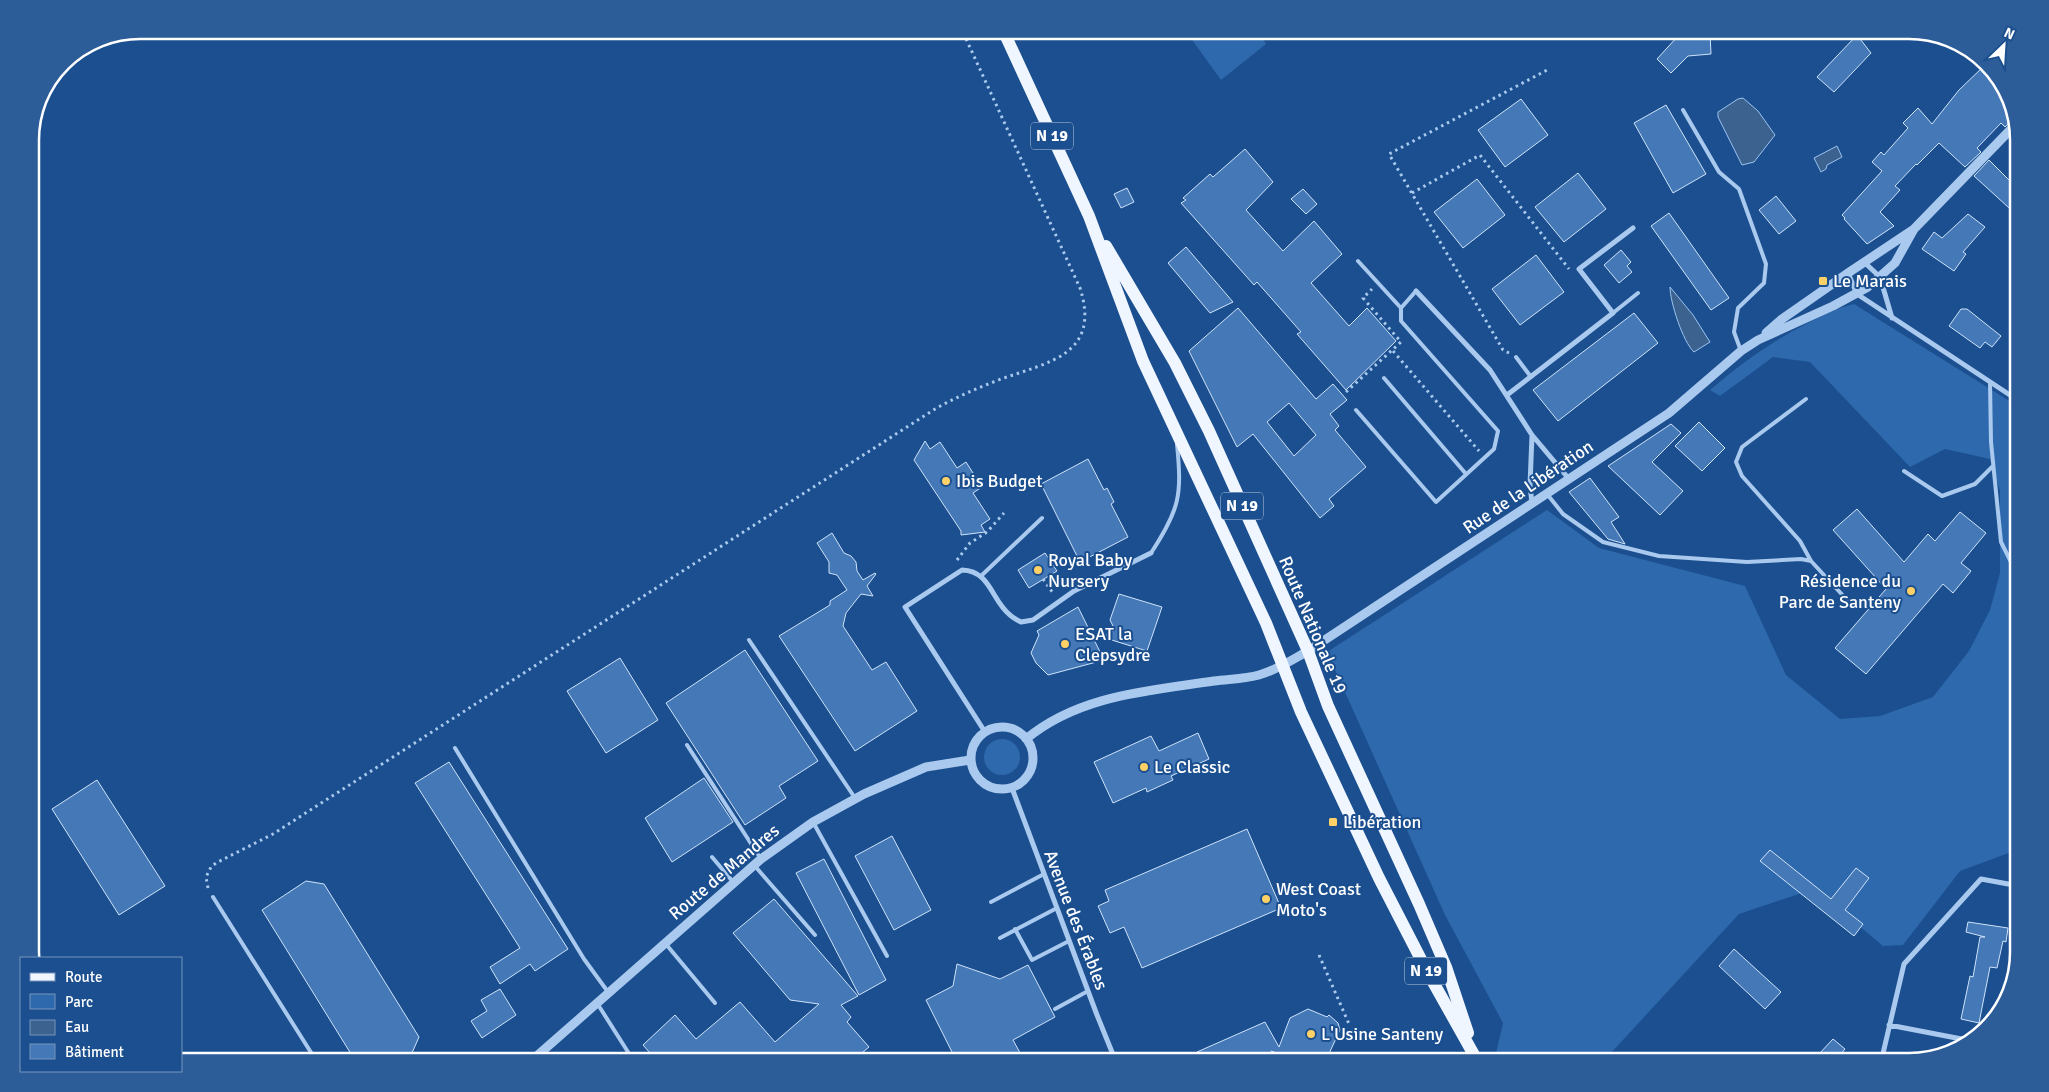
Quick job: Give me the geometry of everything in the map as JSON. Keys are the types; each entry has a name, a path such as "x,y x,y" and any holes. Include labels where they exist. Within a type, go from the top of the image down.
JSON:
{"main road":[{"name":"Route Nationale 19","path":"1007,39 1089,216 1143,361 1266,623 1301,712 1379,878 1428,973 1473,1053"},
{"name":"Route Nationale 19","path":"1089,216 1174,362 1209,432 1308,651 1328,706 1446,967 1475,1053"}],"street":[{"name":"Rue de la Libération","path":"1758,340 1782,319 1914,229 2010,131"},
{"path":"1507,396 1613,313 1579,269 1633,228"},
{"name":"Rue de la Libération","path":"1308,651 1669,413 1741,351 1758,340 1856,294 1880,277 1895,263 1914,229"},
{"path":"1864,262 1880,277 1892,318"},
{"path":"1848,273 1856,294 2010,395"},
{"path":"1416,291 1490,370 1532,435 1568,479"},
{"path":"1532,435 1530,485 1532,504"},
{"path":"985,732 905,607 962,570 973,570 981,576 1009,615 1021,622 1033,620 1074,591 1151,553"},
{"path":"1026,738 1057,717 1092,703 1126,694 1259,675 1282,666 1308,651"},
{"path":"1002,727 1019,732 1026,738 1033,757 1032,767 1028,776 1021,783 1003,790 993,788 984,784 972,770 970,760 974,744 985,732 1002,727"},
{"name":"Route de Mandres","path":"540,1053 757,862 813,822 855,799 926,767 970,760"},
{"name":"Avenue des Érables","path":"1012,788 1112,1053"},
{"path":"1883,1053 1904,964 1981,879 2010,884"},
{"path":"1889,1025 1961,1039"}],"lane":[{"path":"1683,110 1719,172 1739,190 1766,264 1764,284 1738,308 1734,332 1741,351"},
{"path":"1358,260 1401,308"},
{"path":"1356,410 1436,502 1494,449 1498,431 1401,321 1401,308 1416,291"},
{"path":"1613,313 1638,293"},
{"path":"1516,357 1531,377"},
{"path":"1384,378 1466,474"},
{"path":"1990,383 1994,466 2001,542 2010,560"},
{"path":"1806,399 1742,447 1736,462 1742,476 1800,541 1811,561 1848,601"},
{"path":"1151,553 1166,531 1177,504 1180,478 1176,432"},
{"path":"1904,471 1942,496 1975,484 1994,466"},
{"path":"1547,494 1563,514 1603,542 1659,556 1747,562 1801,558 1811,561"},
{"path":"981,576 1042,518"},
{"path":"749,640 855,799"},
{"path":"687,745 757,862 815,935"},
{"path":"455,748 584,959 609,993"},
{"path":"813,822 887,956"},
{"path":"712,857 734,883"},
{"path":"991,902 1044,874"},
{"path":"213,897 311,1053"},
{"path":"1000,938 1056,908"},
{"path":"1015,929 1032,960 1069,941"},
{"path":"665,943 715,1004"},
{"path":"1055,1009 1088,990"},
{"path":"596,1004 628,1052"}],"path":[{"path":"213,897 206,883 206,877 211,867 216,863 273,834 935,409 970,390 1056,360 1071,349 1080,338 1086,320 1080,288 966,39"},
{"path":"1516,357 1503,350 1389,154 1549,70"},
{"path":"1412,193 1480,156 1571,271"},
{"path":"1346,392 1401,342 1363,298 1379,284"},
{"path":"1393,351 1484,458"},
{"path":"953,565 970,543 988,532 1004,513"},
{"path":"1043,579 1058,602"},
{"path":"1319,955 1349,1024"}],"green space":[{"path":"1191,39 1263,39 1266,44 1221,80"},
{"path":"1854,304 2010,401 2010,852 1960,871 1903,945 1883,946 1840,910 1805,892 1739,914 1611,1053 1496,1053 1503,1023 1445,915 1327,652 1547,510 1599,548 1745,586 1786,675 1840,719 1880,716 1933,697 1969,651 1990,610 2000,573 2000,491 1990,459 1945,449 1910,467 1810,362 1773,357 1720,396 1710,390 1745,362 1781,338"},
{"path":"1002,739 1015,744 1020,757 1015,770 1002,775 989,770 984,757 989,744"}],"water":[{"path":"1743,98 1758,111 1775,135 1754,162 1742,165 1718,117 1718,112 1738,99"},
{"path":"1837,146 1842,157 1827,165 1826,169 1821,172 1814,158"},
{"path":"1670,287 1693,315 1710,342 1694,352 1686,340 1678,321"}],"building":[{"path":"1675,39 1710,39 1711,54 1688,56 1671,73 1657,59"},
{"path":"1853,39 1860,39 1871,53 1834,92 1817,77"},
{"path":"1980,70 1985,73 2000,95 2008,124 2005,127 2001,123 1977,148 1981,152 1965,167 1939,143 1895,186 1900,190 1880,212 1894,226 1867,244 1842,215 1882,171 1872,162 1881,152 1884,155 1908,128 1903,123 1918,108 1932,124 1959,90"},
{"path":"1521,99 1548,135 1505,167 1478,130"},
{"path":"1666,105 1706,174 1673,193 1634,123"},
{"path":"1245,149 1273,182 1246,210 1283,251 1314,221 1342,254 1311,283 1349,326 1367,308 1396,341 1346,390 1297,334 1301,332 1257,282 1254,285 1181,203 1186,200 1183,198 1210,174 1213,177"},
{"path":"1989,160 2010,181 2010,209 1974,176"},
{"path":"1578,173 1606,209 1564,242 1535,207"},
{"path":"1477,179 1505,215 1463,248 1434,212"},
{"path":"1127,188 1134,202 1121,208 1114,194"},
{"path":"1303,189 1317,204 1306,214 1291,199"},
{"path":"1776,196 1796,221 1779,234 1759,210"},
{"path":"1669,213 1729,298 1711,310 1651,226"},
{"path":"1968,214 1985,227 1963,252 1966,254 1954,271 1922,249 1934,232 1942,238"},
{"path":"1186,247 1233,302 1210,313 1168,263"},
{"path":"1621,250 1631,262 1627,266 1632,272 1619,283 1604,265"},
{"path":"1536,255 1564,292 1520,325 1492,289"},
{"path":"1238,308 1316,399 1333,384 1347,400 1330,414 1339,426 1335,430 1366,467 1329,499 1334,506 1320,518 1253,434 1237,447 1189,351","holes":["1289,403 1316,435 1294,456 1267,422"]},
{"path":"1961,309 1967,309 2001,336 1992,347 1985,342 1980,348 1949,326"},
{"path":"1634,313 1658,343 1558,421 1533,390"},
{"path":"1699,422 1725,448 1702,471 1675,446"},
{"path":"1671,424 1681,433 1652,462 1683,491 1660,515 1608,466"},
{"name":"Ibis Budget","path":"925,441 930,449 940,442 957,468 966,462 982,487 973,493 990,519 981,525 985,532 961,535 961,531 914,460"},
{"path":"1088,459 1104,490 1107,488 1114,502 1111,504 1128,537 1080,562 1041,484"},
{"path":"1590,478 1619,517 1611,522 1625,544 1608,539 1569,492"},
{"name":"Résidence du Parc de Santeny","path":"1857,509 1904,562 1928,534 1935,541 1960,512 1986,533 1961,563 1971,571 1953,593 1943,584 1866,674 1835,648 1886,589 1833,530"},
{"path":"832,533 844,553 851,556 856,562 857,571 863,580 876,574 867,586 873,596 861,594 846,613 843,626 872,670 886,662 917,711 855,751 779,636 830,605 830,601 847,590 837,575 829,573 829,562 817,543"},
{"name":"Royal Baby Nursery","path":"1045,553 1057,571 1029,588 1018,570"},
{"path":"1119,594 1162,607 1147,651 1102,637 1115,630 1110,620"},
{"name":"ESAT la Clepsydre","path":"1078,607 1104,660 1048,675 1036,663 1031,653 1039,635 1037,631"},
{"path":"745,650 818,761 779,786 786,798 745,825 666,703"},
{"path":"620,658 658,720 606,753 567,691"},
{"name":"Le Classic","path":"1198,733 1209,759 1171,776 1173,780 1147,792 1146,788 1113,803 1094,762 1151,736 1159,751"},
{"path":"449,762 568,949 535,971 530,964 500,984 490,967 520,948 415,783"},
{"path":"704,778 733,822 672,862 645,818"},
{"path":"97,780 165,886 119,915 52,809"},
{"path":"1247,829 1281,908 1142,968 1124,927 1110,933 1098,906 1109,901 1105,890"},
{"path":"892,836 931,910 894,930 855,856"},
{"path":"1770,850 1831,899 1856,868 1869,878 1845,910 1863,924 1854,936 1760,861"},
{"path":"824,859 886,980 859,995 796,873"},
{"path":"306,881 324,884 419,1037 412,1053 350,1053 262,910"},
{"path":"774,899 858,996 841,1005 851,1017 847,1022 869,1047 864,1053 650,1053 643,1045 675,1015 696,1039 740,1002 775,1042 819,1004 790,1000 733,933"},
{"path":"1968,922 2008,928 2006,942 2003,941 1997,968 1990,967 1979,1023 1961,1019 1970,976 1973,977 1980,937 1985,937 1966,932"},
{"path":"1734,949 1781,992 1765,1009 1719,966"},
{"path":"957,964 1000,979 1028,965 1055,1017 1013,1040 1020,1053 952,1053 926,1000 953,986"},
{"path":"500,989 516,1015 482,1038 471,1021 487,1011 481,1000"},
{"path":"1308,1009 1327,1017 1329,1015 1338,1023 1340,1030 1329,1053 1277,1053 1271,1051 1272,1053 1197,1052 1265,1022 1279,1047 1290,1018"},
{"path":"1833,1039 1845,1049 1842,1053 1820,1053"}],"place":[{"name":"Le Marais","path":"1823,281"},
{"name":"Ibis Budget","path":"946,481"},
{"name":"Royal Baby Nursery","path":"1038,570"},
{"name":"Résidence du Parc de Santeny","path":"1911,591"},
{"name":"ESAT la Clepsydre","path":"1065,644"},
{"name":"Le Classic","path":"1144,767"},
{"name":"Libération","path":"1333,822"},
{"name":"West Coast Moto's","path":"1266,899"},
{"name":"L'Usine Santeny","path":"1311,1034"}]}
